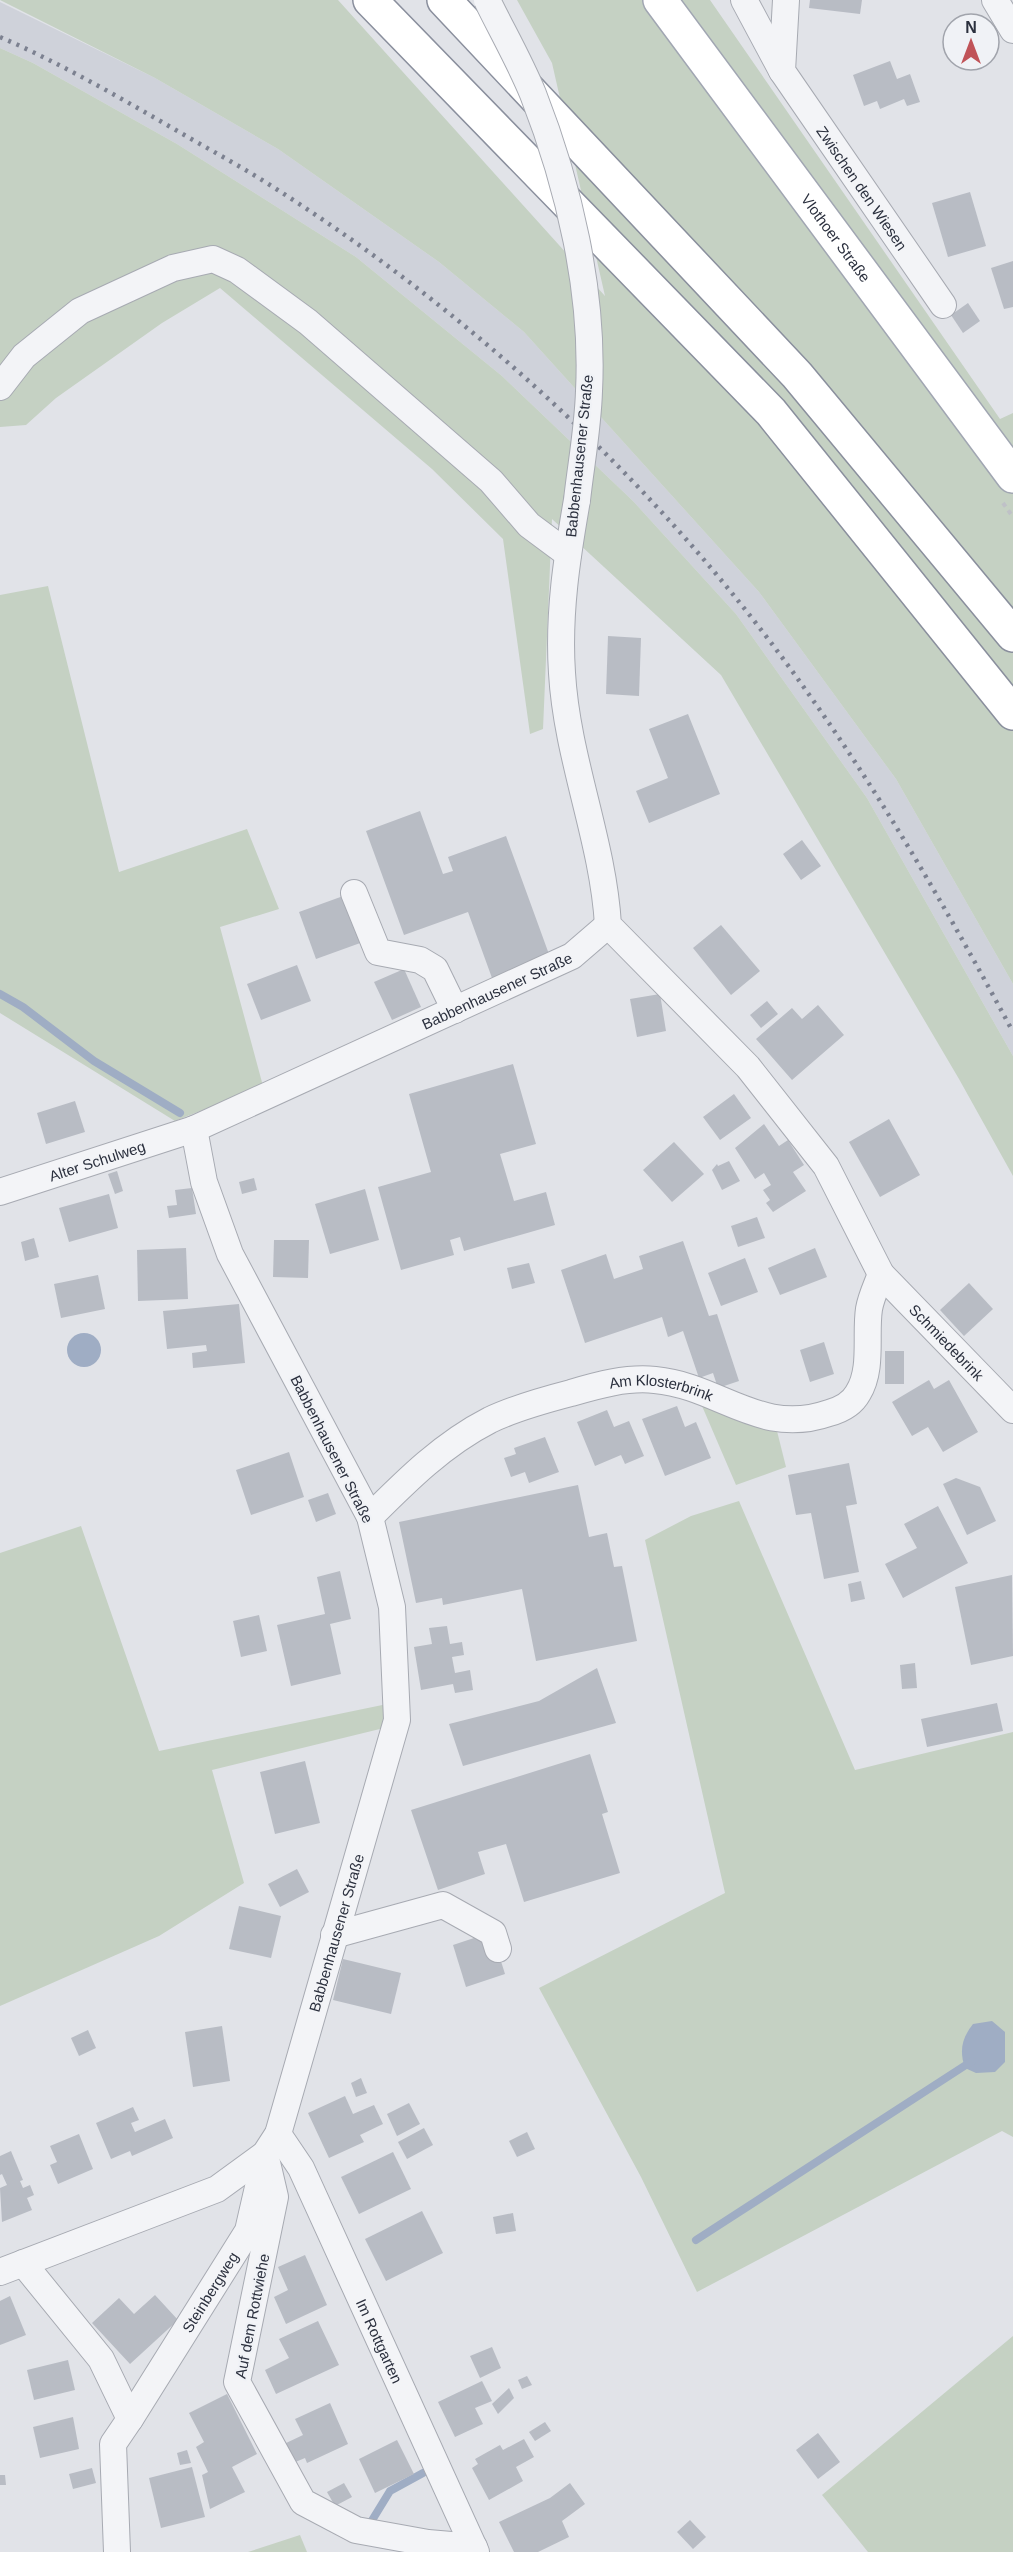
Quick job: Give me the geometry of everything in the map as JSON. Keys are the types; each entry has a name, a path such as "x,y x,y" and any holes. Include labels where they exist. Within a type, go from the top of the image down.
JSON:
{"main road":[{"path":"370,0 771,412 1013,713"},
{"path":"444,0 796,375 1013,635"},
{"name":"Vlothoer Straße","path":"660,0 1013,476"}],"street":[{"name":"Babbenhausener Straße","path":"272,2144 397,1720 392,1607 370,1517 230,1254 204,1182 194,1129 572,956 608,925 606,889 571,736 562,673 562,593 577,500 589,392 588,328 578,254 559,174 533,93 487,0"},
{"name":"Zwischen den Wiesen","path":"744,0 782,71 943,305"},
{"path":"782,71 786,0"},
{"path":"995,0 1013,30"},
{"path":"0,387 24,356 80,312 173,268 213,259 237,270 308,322 491,481 529,525 568,554"},
{"path":"354,893 378,952 420,960 435,969 454,1010"},
{"path":"608,925 748,1067 826,1166 881,1274"},
{"name":"Alter Schulweg","path":"0,1192 194,1129"},
{"name":"Schmiedebrink","path":"881,1274 1013,1410"},
{"name":"Am Klosterbrink","path":"370,1517 412,1475 452,1443 490,1420 537,1402 609,1382 655,1380 706,1392 753,1414 776,1419 810,1418 843,1409 858,1394 866,1369 869,1308 881,1274"},
{"path":"334,1935 443,1905 493,1933 498,1949"},
{"path":"130,2420 101,2359 11,2268 217,2189 272,2144"},
{"name":"Steinbergweg","path":"117,2552 113,2444 248,2231 272,2144"},
{"name":"Im Rottgarten","path":"272,2144 301,2168 475,2549"},
{"name":"Auf dem Rottwiehe","path":"272,2144 275,2197 237,2382 303,2502 356,2530 475,2549"}],"shaded area":[{"path":"0,2 155,78 278,149 439,262 524,332 759,592 896,779 1013,984 1013,1056 867,798 736,614 633,501 502,376 356,257 177,144 33,63 0,48"}],"green space":[{"path":"0,0 338,0 605,296 552,63 517,0 710,0 1000,419 1013,413 1013,984 896,779 759,592 524,332 439,262 278,149 155,78"},
{"path":"0,48 33,63 177,144 356,257 502,376 633,501 736,614 867,798 1013,1056 1013,1176 959,1079 721,675 552,519 543,729 530,734 503,539 432,469 220,288 162,323 56,398 26,425 0,427"},
{"path":"48,586 119,872 247,829 279,909 220,927 263,1086 175,1121 0,1013 0,595"},
{"path":"699,1399 712,1401 748,1424 777,1431 786,1467 736,1485"},
{"path":"739,1501 855,1770 1013,1732 1013,2137 1002,2131 697,2292 641,2177 539,1988 725,1893 645,1540 691,1516"},
{"path":"81,1526 159,1751 392,1703 384,1728 212,1770 244,1883 159,1936 0,2006 0,1553"},
{"path":"1013,2336 1013,2552 868,2552 822,2495"},
{"path":"300,2535 307,2552 248,2552"}],"water":[{"path":"84,1333 96,1338 101,1350 96,1362 84,1367 72,1362 67,1350 72,1338"},
{"path":"992,2021 1005,2032 1005,2062 995,2072 976,2073 965,2068 962,2056 964,2039 973,2024"}],"building":[{"path":"810,0 862,0 860,14 809,8"},
{"path":"890,61 897,79 910,74 920,102 907,106 904,99 880,109 877,101 864,106 853,75"},
{"path":"970,192 986,246 948,257 932,203"},
{"path":"1013,261 1013,307 1004,309 991,268"},
{"path":"968,303 980,321 963,333 951,315"},
{"path":"608,636 641,638 639,696 606,694"},
{"path":"688,714 720,794 649,823 636,791 668,778 649,729"},
{"path":"420,811 443,874 453,871 448,857 506,836 550,957 492,978 468,912 404,935 366,831"},
{"path":"802,840 821,866 801,880 783,854"},
{"path":"346,895 363,942 316,959 299,912"},
{"path":"721,925 760,971 731,995 693,948"},
{"path":"297,965 311,1001 261,1020 247,984"},
{"path":"404,969 421,1007 392,1020 374,982"},
{"path":"660,994 666,1031 637,1037 630,999"},
{"path":"767,1001 778,1014 761,1028 750,1015"},
{"path":"818,1005 844,1035 792,1080 756,1039 792,1008 802,1019"},
{"path":"513,1064 536,1144 500,1154 514,1201 546,1192 555,1225 464,1251 460,1237 450,1240 454,1255 401,1270 378,1187 431,1172 409,1094"},
{"path":"734,1094 751,1118 720,1140 703,1117"},
{"path":"75,1101 85,1132 46,1144 37,1113"},
{"path":"889,1119 920,1175 880,1197 849,1142"},
{"path":"764,1124 779,1146 788,1140 804,1165 793,1172 806,1191 773,1212 766,1203 770,1200 763,1190 771,1185 764,1173 755,1179 735,1148"},
{"path":"674,1142 704,1174 672,1202 643,1170"},
{"path":"729,1161 740,1181 722,1190 712,1170 717,1164 718,1166"},
{"path":"117,1171 123,1191 115,1194 108,1174"},
{"path":"254,1178 257,1190 242,1194 239,1182"},
{"path":"192,1188 196,1214 169,1218 167,1206 177,1205 175,1190"},
{"path":"365,1189 379,1240 330,1254 315,1204"},
{"path":"109,1194 118,1228 69,1242 59,1208"},
{"path":"757,1217 765,1238 738,1247 731,1226"},
{"path":"34,1238 39,1257 25,1261 21,1242"},
{"path":"274,1240 309,1240 308,1278 273,1277"},
{"path":"683,1241 709,1316 717,1314 739,1381 718,1388 713,1373 699,1378 683,1331 668,1337 662,1317 585,1343 561,1270 606,1254 614,1279 643,1269 639,1256"},
{"path":"186,1248 188,1299 138,1301 137,1250"},
{"path":"815,1248 827,1277 780,1295 768,1268"},
{"path":"745,1258 758,1292 721,1306 708,1273"},
{"path":"529,1263 535,1283 512,1289 507,1268"},
{"path":"98,1275 105,1309 61,1318 54,1284"},
{"path":"969,1283 993,1309 964,1336 940,1310"},
{"path":"239,1304 245,1363 193,1368 192,1353 207,1351 206,1345 167,1349 163,1311"},
{"path":"824,1342 834,1374 810,1382 800,1350"},
{"path":"885,1351 904,1351 904,1384 885,1384"},
{"path":"929,1380 934,1389 949,1380 978,1432 943,1452 928,1427 912,1436 892,1402"},
{"path":"677,1406 685,1427 696,1422 711,1458 665,1476 642,1419"},
{"path":"607,1410 614,1427 629,1421 644,1456 625,1464 621,1455 595,1466 577,1422"},
{"path":"545,1437 559,1472 529,1483 525,1472 511,1477 504,1458 516,1454 514,1448"},
{"path":"289,1452 304,1497 251,1515 236,1470"},
{"path":"849,1463 857,1504 846,1506 859,1572 824,1579 811,1513 796,1515 788,1475"},
{"path":"956,1478 980,1487 996,1521 967,1535 943,1484"},
{"path":"578,1485 589,1537 607,1533 614,1567 622,1566 637,1641 536,1661 522,1589 443,1605 442,1598 416,1603 399,1522"},
{"path":"328,1493 336,1514 316,1522 308,1500"},
{"path":"938,1506 968,1563 903,1598 885,1564 917,1548 904,1524"},
{"path":"340,1571 351,1619 330,1624 341,1674 291,1686 277,1625 325,1614 317,1577"},
{"path":"1012,1575 1013,1656 971,1665 955,1587"},
{"path":"861,1581 865,1599 851,1602 848,1584"},
{"path":"259,1615 267,1651 241,1657 233,1621"},
{"path":"447,1626 450,1644 462,1642 464,1655 452,1657 455,1673 470,1670 473,1690 455,1693 453,1684 421,1690 414,1647 432,1644 429,1628"},
{"path":"915,1663 917,1688 902,1689 900,1665"},
{"path":"597,1668 616,1723 463,1766 449,1724 539,1701"},
{"path":"997,1703 1003,1731 927,1747 921,1719"},
{"path":"590,1754 608,1812 602,1814 620,1873 524,1902 506,1844 478,1852 485,1874 438,1890 411,1810"},
{"path":"305,1761 320,1823 275,1834 260,1772"},
{"path":"297,1869 309,1892 280,1907 268,1884"},
{"path":"239,1906 281,1916 271,1958 229,1949"},
{"path":"483,1935 499,1955 505,1974 466,1987 453,1945"},
{"path":"343,1959 401,1973 391,2014 333,2000"},
{"path":"222,2026 230,2081 193,2087 185,2032"},
{"path":"88,2030 96,2048 79,2056 71,2038"},
{"path":"361,2078 367,2093 356,2097 351,2083"},
{"path":"345,2096 353,2114 374,2105 383,2124 360,2135 364,2142 329,2158 308,2113"},
{"path":"409,2103 420,2124 397,2136 387,2114"},
{"path":"133,2107 139,2120 131,2123 135,2132 165,2119 173,2138 132,2156 130,2151 111,2159 96,2123"},
{"path":"424,2128 433,2145 407,2159 398,2142"},
{"path":"527,2132 535,2149 517,2157 509,2141"},
{"path":"79,2134 93,2169 58,2184 50,2165 57,2162 50,2146"},
{"path":"11,2151 23,2180 20,2181 23,2188 30,2185 34,2195 27,2198 32,2210 2,2222 0,2188 7,2185 2,2174 0,2175 0,2156"},
{"path":"393,2152 411,2189 359,2214 341,2177"},
{"path":"422,2211 443,2253 386,2281 365,2239"},
{"path":"513,2213 516,2231 496,2234 493,2217"},
{"path":"305,2255 327,2305 286,2324 274,2297 288,2290 278,2267"},
{"path":"155,2295 178,2320 130,2364 92,2323 119,2298 134,2314"},
{"path":"10,2296 26,2335 0,2345 0,2301"},
{"path":"318,2321 339,2365 276,2394 265,2370 289,2358 279,2339"},
{"path":"492,2347 501,2368 480,2378 470,2356"},
{"path":"68,2360 75,2390 34,2400 27,2370"},
{"path":"527,2376 532,2385 522,2389 518,2380"},
{"path":"482,2381 492,2401 475,2408 483,2424 455,2437 438,2402"},
{"path":"509,2388 514,2398 498,2414 492,2404"},
{"path":"227,2394 257,2454 232,2467 245,2492 210,2509 202,2475 208,2472 196,2447 204,2442 189,2413"},
{"path":"330,2403 348,2444 307,2463 305,2458 293,2463 284,2444 303,2435 295,2419"},
{"path":"73,2417 79,2449 40,2458 33,2427"},
{"path":"545,2422 551,2431 535,2441 529,2432"},
{"path":"818,2433 840,2462 818,2479 796,2450"},
{"path":"524,2439 534,2457 516,2467 523,2481 489,2500 472,2468 478,2464 475,2459 500,2445 503,2450"},
{"path":"397,2440 414,2474 375,2493 359,2459"},
{"path":"187,2450 191,2463 180,2465 177,2453"},
{"path":"192,2467 205,2517 161,2528 149,2478"},
{"path":"92,2468 96,2483 73,2489 69,2474"},
{"path":"0,2475 5,2475 6,2485 0,2485"},
{"path":"344,2483 352,2497 335,2506 327,2492"},
{"path":"570,2483 585,2504 562,2521 569,2537 538,2552 514,2552 499,2522 550,2498"},
{"path":"690,2520 706,2537 693,2549 677,2532"}],"waterway":[{"path":"0,994 23,1007 94,1061 180,1113"},
{"path":"696,2240 972,2061"},
{"path":"371,2522 390,2491 423,2473"}],"railway":[{"path":"0,37 131,104 251,173 341,232 417,288 491,348 562,411 629,478 693,548 754,620 810,696 865,777 917,861 1013,1032"}]}
